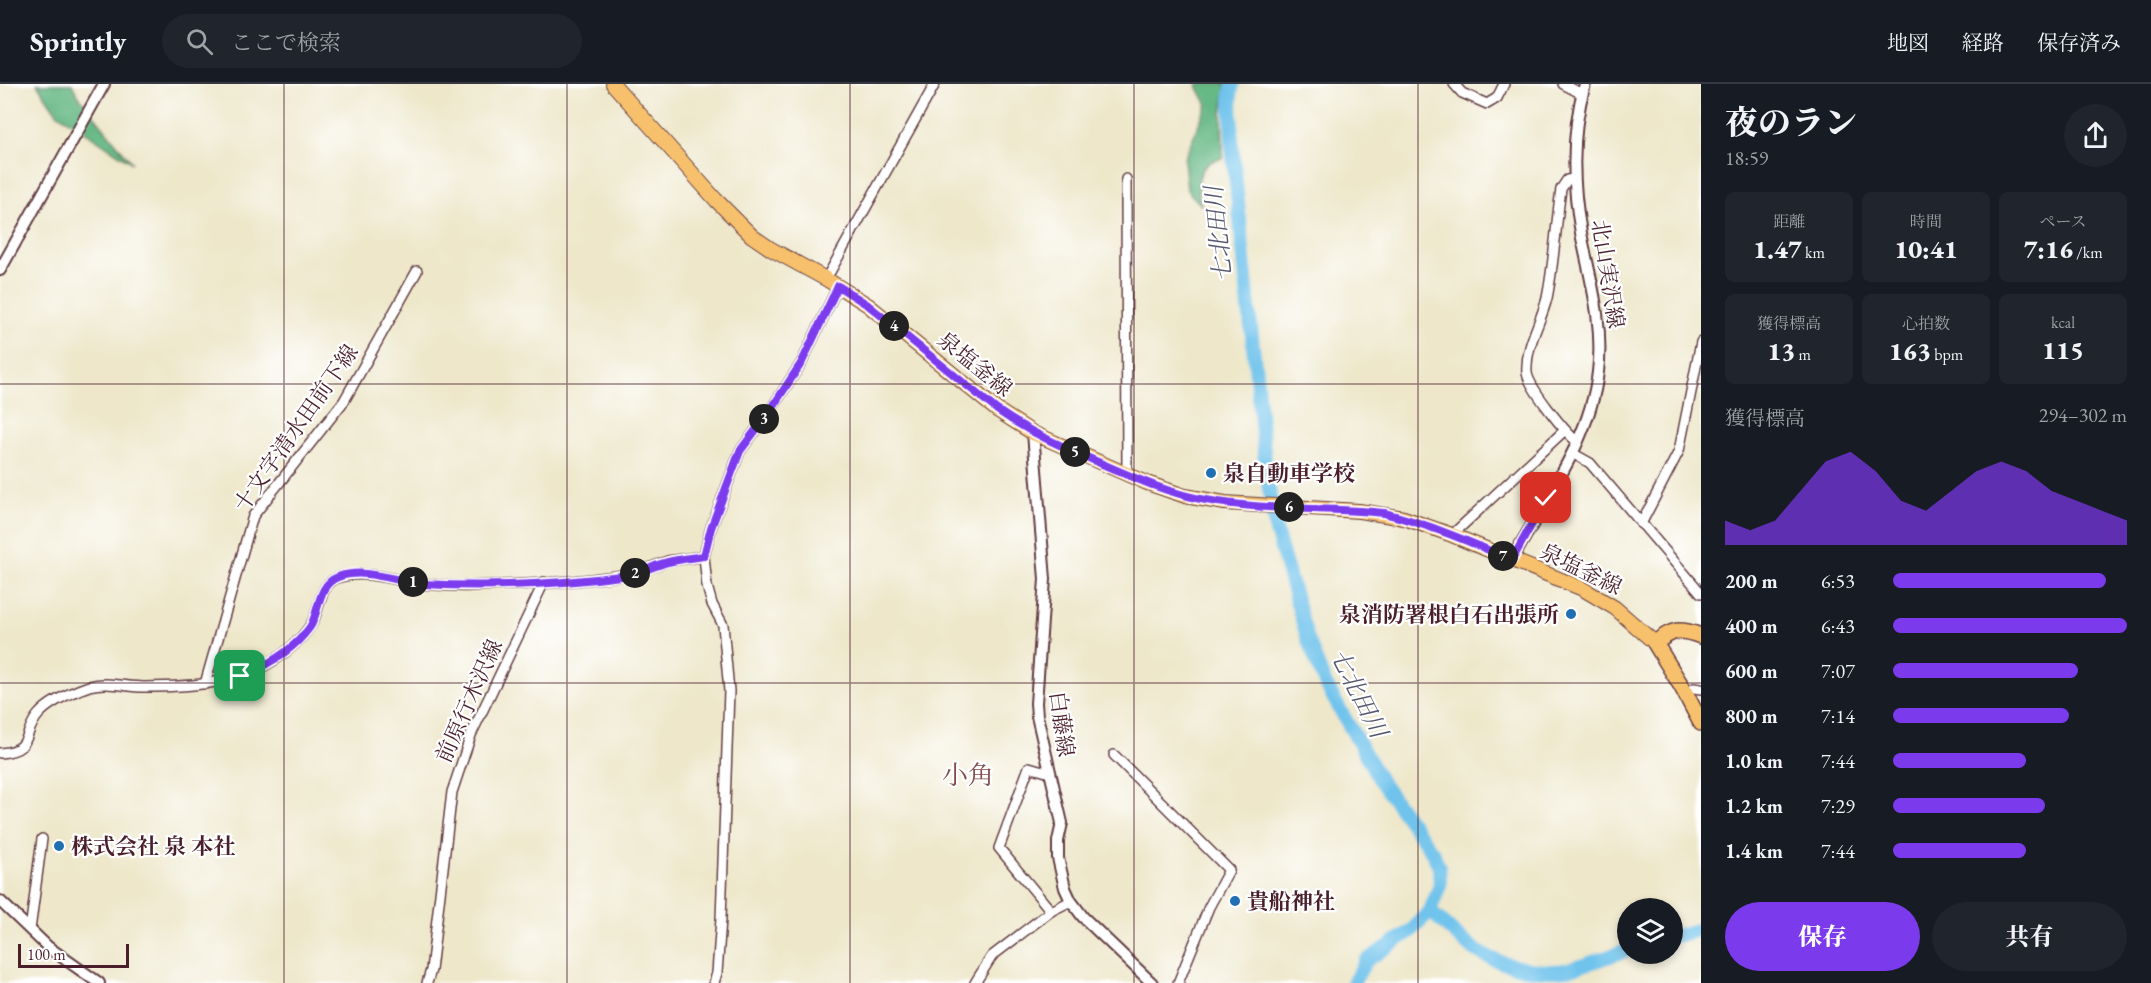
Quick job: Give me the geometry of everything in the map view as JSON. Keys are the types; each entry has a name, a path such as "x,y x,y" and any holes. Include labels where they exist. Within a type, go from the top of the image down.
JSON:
{"highway":[{"path":"1701,636 1688,631 1675,631 1655,643 1701,723"}],"main road":[{"name":"泉塩釜線","path":"613,84 716,200 752,236 868,305 997,410 1033,433 1127,474 1185,496 1248,504 1384,513 1404,518 1452,535 1599,597 1631,620 1655,643"}],"street":[{"path":"0,270 104,84"},
{"path":"714,983 717,973 721,918 729,691 723,625 712,604 707,586 704,556 711,528 740,451 768,414 802,362 832,282 935,84"},
{"path":"1454,84 1462,93 1487,104 1497,98 1504,84"},
{"path":"1563,84 1583,89"},
{"name":"北山実沢線","path":"1512,560 1578,442 1595,392 1600,346 1595,291 1582,235 1574,179 1577,119 1583,89"},
{"path":"1126,179 1127,474"},
{"path":"1574,179 1567,180 1561,189 1547,298 1530,347 1527,374 1536,391 1565,430 1578,442"},
{"name":"十文字清水田前下線","path":"205,684 253,516 344,401 417,270"},
{"path":"1641,524 1679,451 1701,342"},
{"path":"1452,535 1565,430"},
{"name":"白藤線","path":"1033,433 1045,579 1036,703 1062,823 1058,841 1061,874 1071,901 1083,917 1152,983"},
{"path":"1572,453 1590,463 1701,593"},
{"path":"0,753 13,752 21,747 37,716 47,706 91,686 100,684 143,687 205,684 222,681 266,666 285,653 308,629 314,620 322,591 328,583 338,577 378,575 420,584 467,586 544,582 632,574 668,562 704,556"},
{"name":"前原行木沢線","path":"427,983 431,970 452,792 471,735 544,582"},
{"path":"1114,755 1229,870 1209,907 1178,983"},
{"path":"1050,773 1029,767 999,848 1051,911"},
{"path":"30,930 42,839"},
{"path":"0,901 48,947 99,983"},
{"path":"975,983 992,956 1051,911 1071,901"}],"green space":[{"path":"37,84 72,84 77,94 132,163 57,113"},
{"path":"1196,84 1226,84 1222,114 1223,158 1207,164 1200,175 1201,205 1187,190 1184,159 1207,105"}],"waterway":[{"name":"七北田川","path":"1233,84 1231,93 1232,145 1266,470 1276,531 1308,640 1325,683 1381,782 1433,853 1439,867 1440,885 1430,911 1411,931 1366,961 1353,983"},
{"path":"1430,911 1477,951 1504,963 1526,969 1560,971 1617,954"},
{"path":"1683,934 1701,929"}],"place":[{"name":"泉自動車学校","path":"1211,473"},
{"name":"泉消防署根白石出張所","path":"1571,614"},
{"name":"株式会社 泉 本社","path":"59,846"},
{"name":"貴船神社","path":"1235,901"}],"district":[{"name":"小角","path":"968,775"}],"route":[{"path":"240,676 266,666 285,653 308,629 314,620 322,591 328,583 338,577 378,575 420,584 516,585 632,574 668,562 704,556 711,528 740,451 768,414 802,362 838,286 868,305 1014,422 1056,444 1147,483 1185,496 1225,503 1384,513 1452,535 1512,560 1546,498"}]}
